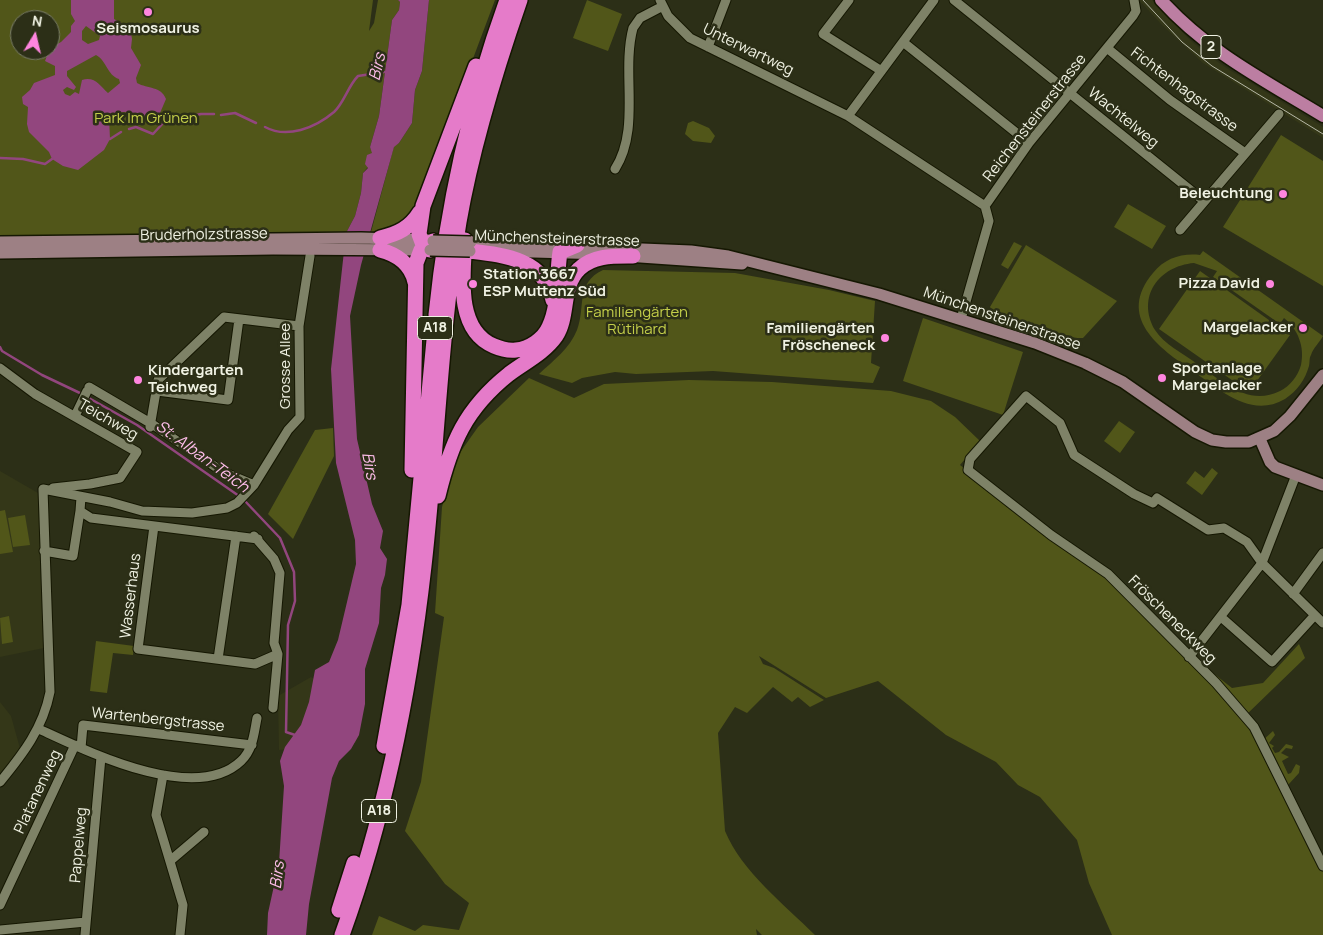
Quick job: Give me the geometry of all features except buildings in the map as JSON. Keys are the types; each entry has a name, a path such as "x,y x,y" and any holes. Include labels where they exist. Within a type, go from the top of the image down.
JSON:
{"highway":[{"path":"401,244 423,206 502,0"},
{"name":"A18","path":"332,935 372,798 410,596 440,279 447,231 471,115 507,0"},
{"name":"A18","path":"342,935 379,811 394,749 417,624 447,312 460,218 489,96 520,0"},
{"path":"471,171 465,236 464,284 466,314 474,331 489,344 510,351 520,350 538,341 549,329 564,248"},
{"path":"399,662 400,622 411,499 416,263 426,245 418,230 423,206"},
{"path":"380,244 401,244"},
{"path":"380,244 401,244"},
{"path":"401,244 415,286"},
{"path":"470,246 531,266 550,285 554,310"},
{"path":"424,563 431,548 435,508 446,464 465,420 493,388 551,342 564,317 566,299 564,248"},
{"path":"566,299 573,277 584,264 602,257 633,256"}],"main road":[{"name":"2","path":"1161,0 1198,38 1218,53 1323,116"},
{"name":"Bruderholzstrasse","path":"0,237 57,241"},
{"name":"Bruderholzstrasse","path":"0,242 273,244"},
{"name":"Bruderholzstrasse","path":"0,253 273,244 380,244"},
{"name":"Münchensteinerstrasse","path":"401,244 691,251 728,256 879,294 1042,346 1105,372 1155,402 1204,436 1232,443 1260,439"},
{"name":"Münchensteinerstrasse","path":"564,248 723,264 754,264"},
{"name":"Bruderholzstrasse","path":"0,257 50,251"},
{"path":"1323,375 1289,417 1274,431 1260,439 1272,465 1323,485"}],"street":[{"path":"708,47 726,0"},
{"path":"849,0 823,34 880,70"},
{"path":"848,116 880,70 934,0"},
{"name":"Wachtelweg","path":"954,0 1204,201"},
{"name":"Reichensteinerstrasse","path":"961,319 989,221 986,206 1029,144 1134,16 1136,11 1134,0"},
{"name":"Unterwartweg","path":"615,170 622,157 627,131 633,28 640,18 661,3 678,28 690,38 848,116 986,206"},
{"path":"903,42 1029,144"},
{"name":"Fichtenhagstrasse","path":"1107,48 1170,100 1245,153"},
{"path":"1180,230 1279,114"},
{"name":"Grosse Allee","path":"250,488 288,430 300,417 298,326 310,256"},
{"path":"151,426 158,380 207,331 224,317 298,326"},
{"path":"157,391 228,400 239,319"},
{"name":"Teichweg","path":"0,368 35,394 137,452 120,478 90,484 43,489"},
{"name":"Teichweg","path":"75,416 88,389 250,488"},
{"name":"Fröscheneckweg","path":"1262,563 1247,542 1224,528 1208,530 1157,498 1153,503 1145,500 1074,455 1060,423 1026,396 970,459 968,470 1051,535 1108,574 1216,683 1254,727 1323,866"},
{"path":"137,452 142,443"},
{"path":"1189,657 1262,563 1296,475"},
{"path":"0,782 39,729 46,712 50,692 50,647 44,551 43,489 142,511 166,512 214,511 227,508 236,503 250,488"},
{"path":"44,551 73,556 81,497"},
{"path":"80,511 99,520 256,537 274,558 280,573 274,643 278,654 273,708"},
{"name":"Wasserhaus","path":"154,526 138,649 255,664 278,654"},
{"path":"218,659 236,536"},
{"path":"1293,594 1323,553"},
{"path":"1262,563 1323,623"},
{"path":"1221,617 1272,662 1315,615"},
{"path":"39,729 101,757 163,776 194,778 217,774 231,769 242,760 252,745 257,718"},
{"name":"Wartenbergstrasse","path":"78,747 83,725 252,745"},
{"name":"Platanenweg","path":"0,904 78,747"},
{"name":"Pappelweg","path":"85,935 101,757"},
{"path":"163,776 156,815 183,905 180,935"},
{"path":"171,860 204,832"},
{"path":"0,930 86,922"}],"shaded area":[{"path":"1139,0 1152,0 1205,53 1323,127 1323,138 1203,63 1162,25"},
{"path":"0,471 38,493 44,648 0,657"},
{"path":"311,677 330,688 359,735 355,743 279,750 278,696"},
{"path":"0,702 11,716 21,752 0,774"}],"green space":[{"name":"Park Im Grünen","path":"0,0 373,0 369,31 374,23 378,0 398,0 400,2 399,10 392,20 379,116 370,147 373,153 368,167 363,173 361,193 355,216 346,233 0,237"},
{"path":"429,0 495,0 418,205 414,212 399,225 386,230 371,232 394,146 399,143 412,123 415,90 422,71"},
{"path":"587,0 622,14 608,51 573,38"},
{"path":"693,121 709,128 715,136 711,143 693,141 685,134 688,123"},
{"name":"Beleuchtung","path":"1281,135 1323,161 1323,286 1223,227"},
{"path":"1128,204 1166,226 1152,249 1114,227"},
{"path":"1014,242 1022,246 1008,269 1001,265"},
{"path":"1026,245 1117,301 1083,338 1076,338 1001,316 990,307"},
{"name":"Margelacker","path":"1203,251 1323,336 1312,352 1309,366 1300,385 1285,399 1260,406 1236,400 1167,352 1146,330 1140,317 1139,304 1143,289 1153,273 1168,260 1180,256 1200,255","holes":["1194,263 1217,271 1213,277 1280,324 1284,318 1297,333 1302,352 1301,365 1293,380 1280,391 1257,396 1236,390 1163,340 1155,330 1148,306 1154,285 1161,277 1181,265"]},
{"name":"Familiengärten Rütihard","path":"603,270 735,273 829,290 875,301 871,363 880,367 873,383 713,371 636,374 615,372 582,378 572,383 539,374 561,354 574,337 580,321 583,296 588,282 594,275"},
{"path":"1200,271 1290,335 1249,392 1159,329"},
{"path":"923,318 1023,352 1003,415 903,381"},
{"path":"529,378 574,398 604,384 689,380 772,382 891,391 931,401 955,417 980,441 960,465 1052,539 1106,576 1170,639 1232,688 1263,683 1299,644 1305,658 1245,716 1323,866 1323,935 1112,935 1089,883 1077,840 1040,797 1018,785 996,762 946,735 878,681 826,698 759,656 763,664 774,668 824,700 810,707 798,697 792,702 773,687 747,713 735,707 718,733 725,831 732,846 753,874 815,935 762,935 756,929 757,935 372,935 379,916 415,931 423,925 459,930 469,903 445,884 405,831 421,782 444,617 435,613 442,507 454,461 478,427"},
{"path":"1119,421 1135,432 1120,453 1104,441"},
{"path":"333,428 334,456 293,539 268,514 315,430"},
{"path":"1212,468 1218,473 1202,495 1186,483 1195,471 1204,478"},
{"path":"5,510 13,552 0,554 0,511"},
{"path":"25,515 30,545 13,547 8,518"},
{"path":"9,616 13,642 2,644 0,618"},
{"path":"96,641 134,646 133,655 113,653 107,693 90,691"},
{"path":"1273,731 1275,735 1269,743 1274,746 1272,748 1275,753 1279,752 1286,744 1293,746 1292,749 1286,748 1281,753 1289,757 1282,761 1288,774 1291,773 1296,764 1300,766 1299,773 1288,785 1262,741"}],"water":[{"path":"71,0 114,0 114,19 130,28 131,48 141,65 136,78 137,83 158,90 166,99 160,113 164,122 123,112 109,117 110,139 104,150 78,170 63,166 52,159 49,152 29,132 27,124 28,107 23,104 22,97 30,90 34,83 55,75 55,66 45,61 60,60 60,43 71,32 71,26 75,21 71,14","holes":["86,26 100,36 99,40 88,44 82,40 82,31","96,55 112,74 119,79 120,83 108,93 100,85 87,79 82,80 79,94 75,92 70,96 65,94 63,90 67,87 74,90 76,87 67,76 67,71"]},
{"name":"Birs","path":"398,0 429,0 422,71 415,90 412,123 399,143 394,147 361,265 350,316 357,439 372,504 383,531 380,548 387,559 381,588 379,623 365,669 365,704 359,735 351,749 339,761 332,778 309,904 306,935 267,935 268,913 279,863 284,786 280,761 285,747 301,725 309,702 315,670 329,662 338,640 356,564 355,540 336,463 331,369 346,233 355,216 361,193 363,173 368,168 365,164 367,155 372,153 370,147 379,116 392,20 399,10 400,2"}],"waterway":[{"name":"Birs","path":"265,127 282,132 291,132 310,127 334,112 358,76 384,72"},
{"path":"221,115 235,113 256,123"},
{"path":"129,129 136,127 153,134 164,122 201,114 214,114"},
{"path":"110,139 121,132"},
{"path":"0,158 23,159 45,164 52,159"},
{"name":"St. Alban-Teich","path":"0,347 2,351 42,375 82,394"},
{"name":"St. Alban-Teich","path":"87,397 137,425 239,496"},
{"name":"St. Alban-Teich","path":"244,500 280,538 294,572 295,601 288,625 286,732 295,735"}],"tram line":[{"path":"1143,0 1182,42 1212,66 1323,134"}],"place":[{"name":"Seismosaurus","path":"148,12"},
{"name":"Beleuchtung","path":"1283,194"},
{"name":"Station 3667 ESP Muttenz Süd","path":"473,284"},
{"name":"Pizza David","path":"1270,284"},
{"name":"Margelacker","path":"1303,328"},
{"name":"Familiengärten Fröscheneck","path":"885,338"},
{"name":"Sportanlage Margelacker","path":"1162,378"},
{"name":"Kindergarten Teichweg","path":"138,380"}]}
